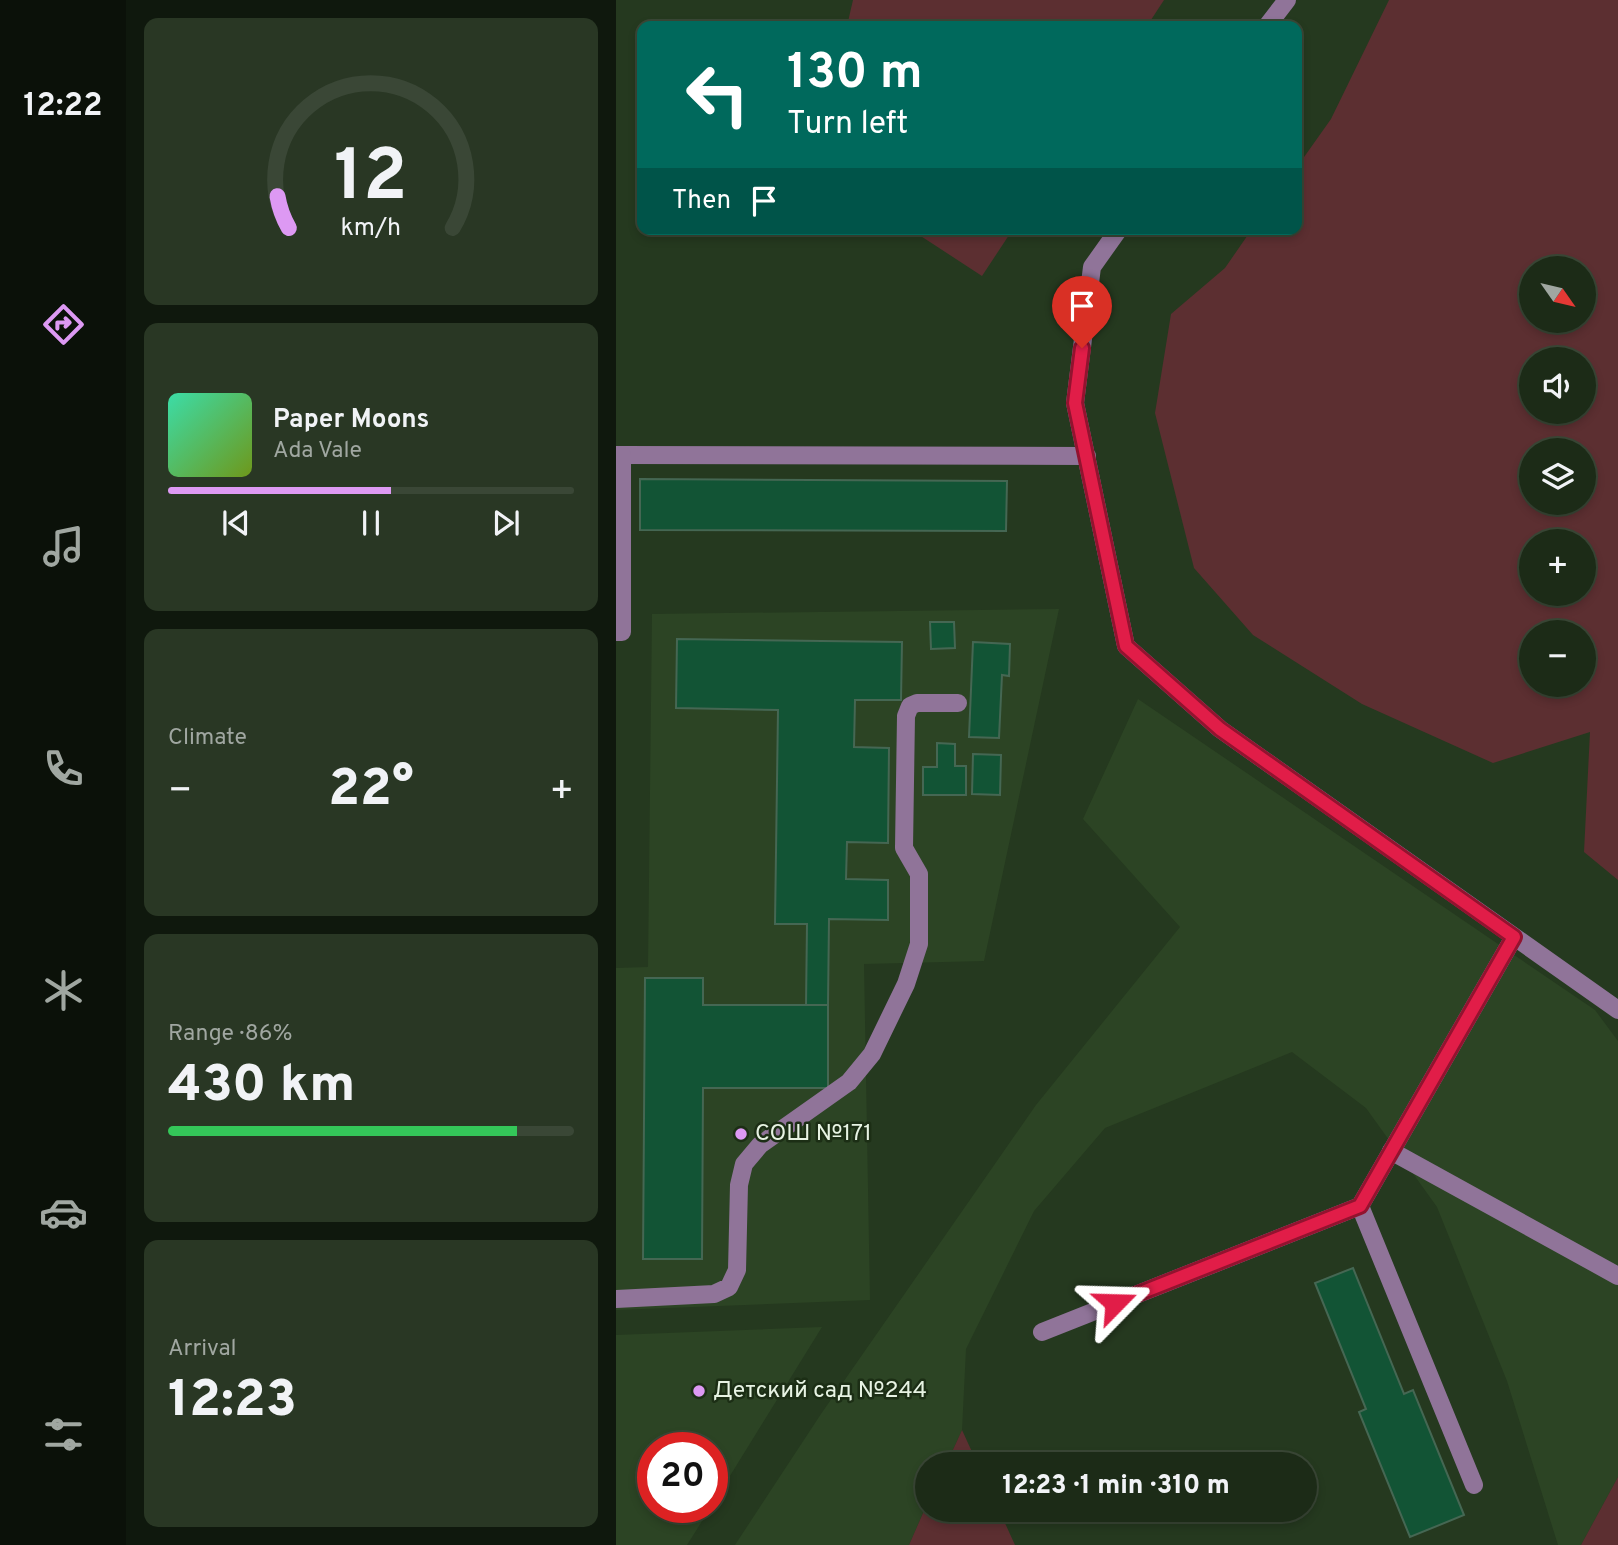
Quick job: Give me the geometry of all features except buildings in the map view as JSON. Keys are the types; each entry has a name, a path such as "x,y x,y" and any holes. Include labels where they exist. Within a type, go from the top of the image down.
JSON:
{"lane":[{"path":"1271,21 1287,0"},
{"path":"1115,235 1092,267 1075,403 1126,646 1220,729 1618,1010"},
{"path":"616,632 622,632 619,455 1087,456"},
{"path":"616,1299 715,1294 729,1287 737,1270 739,1185 744,1164 760,1145 849,1082 872,1054 906,984 919,944 919,874 904,848 906,716 910,706 917,703 958,703"},
{"path":"1042,1332 1360,1206 1514,937"},
{"path":"1391,1151 1618,1276"},
{"path":"1360,1206 1474,1485"}],"shaded area":[{"path":"853,0 1164,0 1150,21 848,21"},
{"path":"1389,0 1618,0 1618,880 1584,852 1590,732 1493,763 1362,704 1253,635 1194,568 1155,413 1171,314 1225,268 1248,235 1302,235 1302,160 1331,119"},
{"path":"919,235 1009,235 982,276"},
{"path":"1059,609 984,961 864,964 870,1300 616,1310 616,968 648,967 652,614"},
{"path":"1138,699 1595,1010 1618,1041 1618,1477 1581,1545 1558,1545 1507,1381 1437,1207 1366,1108 1292,1052 1105,1128 1034,1211 966,1349 962,1430 952,1452 915,1452 915,1522 919,1522 909,1545 735,1545 821,1414 1036,1105 1180,927 1083,819"},
{"name":"Детский сад №244","path":"822,1327 728,1479 728,1432 637,1432 637,1523 701,1523 687,1545 616,1545 616,1335"},
{"path":"962,1430 972,1452 952,1452"},
{"path":"1618,1477 1618,1545 1581,1545"},
{"path":"919,1522 1004,1522 1015,1545 909,1545"}],"place":[{"name":"СОШ №171","path":"741,1134"},
{"name":"Детский сад №244","path":"699,1391"}],"route":[{"path":"1082,348 1075,403 1126,646 1220,729 1514,937 1360,1206 1115,1303"}]}
